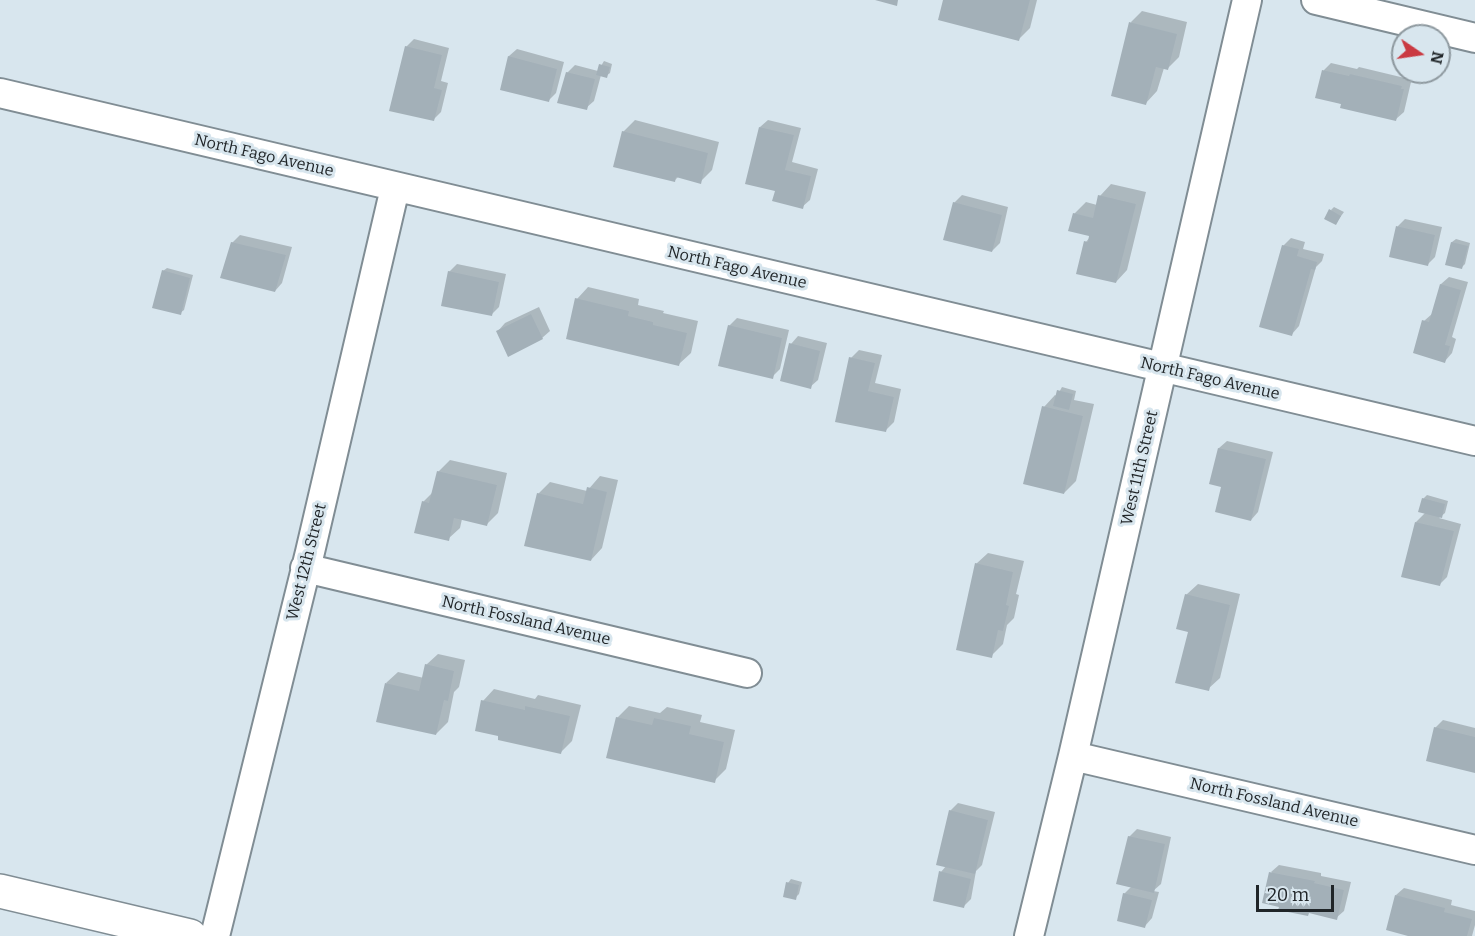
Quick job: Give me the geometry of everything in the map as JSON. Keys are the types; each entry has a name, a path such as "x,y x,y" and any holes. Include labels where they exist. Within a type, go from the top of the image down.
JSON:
{"main road":[{"path":"0,891 190,936"}],"street":[{"name":"West 11th Street","path":"1029,936 1073,756 1247,0"},
{"path":"1316,0 1475,38"},
{"name":"North Fago Avenue","path":"0,93 1475,441"},
{"name":"West 12th Street","path":"215,936 395,188"},
{"name":"North Fossland Avenue","path":"305,568 747,673"},
{"name":"North Fossland Avenue","path":"1073,756 1475,850"}],"building":[{"path":"875,0 898,0 897,6"},
{"path":"943,0 1030,0 1019,41 938,20"},
{"path":"1129,22 1177,34 1168,70 1156,67 1146,105 1111,96"},
{"path":"405,46 442,55 434,88 442,90 434,121 389,111"},
{"path":"508,56 557,69 549,102 500,90"},
{"path":"599,64 610,67 607,78 596,75"},
{"path":"1322,70 1402,86 1401,89 1404,89 1396,121 1340,108 1341,104 1315,98"},
{"path":"566,72 595,79 587,110 557,103"},
{"path":"759,127 794,135 785,170 811,176 803,209 772,201 775,191 745,184"},
{"path":"622,131 708,153 701,184 676,177 675,182 613,167"},
{"path":"1098,195 1136,204 1116,283 1076,274 1084,241 1088,242 1089,236 1068,231 1073,213 1093,218"},
{"path":"953,202 1002,215 992,252 943,240"},
{"path":"1329,209 1341,216 1336,225 1324,219"},
{"path":"1396,226 1435,235 1428,266 1389,257"},
{"path":"231,242 286,255 275,292 220,278"},
{"path":"1451,242 1468,246 1462,269 1445,265"},
{"path":"1282,245 1299,249 1297,256 1317,262 1315,270 1311,269 1292,336 1259,327"},
{"path":"162,270 190,278 181,315 152,308"},
{"path":"448,271 499,282 492,316 441,306"},
{"path":"1440,284 1461,290 1445,345 1450,346 1445,363 1413,353 1422,320 1429,322"},
{"path":"575,298 629,311 628,316 687,333 679,366 566,339"},
{"path":"531,314 543,339 508,357 496,331"},
{"path":"728,325 782,338 773,379 718,366"},
{"path":"789,343 820,351 811,389 780,381"},
{"path":"849,357 875,363 868,391 894,397 886,432 835,422"},
{"path":"1057,390 1073,394 1069,410 1053,406"},
{"path":"1042,406 1083,416 1064,494 1023,484"},
{"path":"1218,448 1266,459 1251,521 1215,512 1221,487 1209,484"},
{"path":"437,471 497,485 487,526 454,518 449,541 414,533 422,501 429,503"},
{"path":"587,487 607,492 591,561 524,546 537,493 583,504"},
{"path":"1422,498 1445,504 1442,518 1418,512"},
{"path":"1415,522 1454,531 1440,586 1401,577"},
{"path":"975,563 1013,572 1003,631 998,630 992,658 956,650"},
{"path":"1185,594 1230,605 1209,691 1175,683 1188,632 1176,629"},
{"path":"425,664 454,671 448,701 444,700 436,735 376,722 385,683 419,691"},
{"path":"481,700 525,710 525,706 570,716 561,754 498,740 498,736 475,731"},
{"path":"616,717 652,725 654,718 691,726 689,734 724,742 715,783 606,758"},
{"path":"1434,727 1475,737 1475,773 1426,761"},
{"path":"949,810 988,820 975,874 936,865"},
{"path":"1128,836 1165,844 1154,893 1116,884"},
{"path":"939,871 971,879 964,908 933,901"},
{"path":"1269,872 1315,881 1314,883 1344,890 1337,920 1309,913 1308,916 1278,910 1279,907 1262,903"},
{"path":"786,882 799,885 796,900 783,897"},
{"path":"1123,893 1152,900 1145,928 1117,921"},
{"path":"1395,895 1445,908 1444,912 1472,919 1467,936 1408,936 1386,930"}]}
